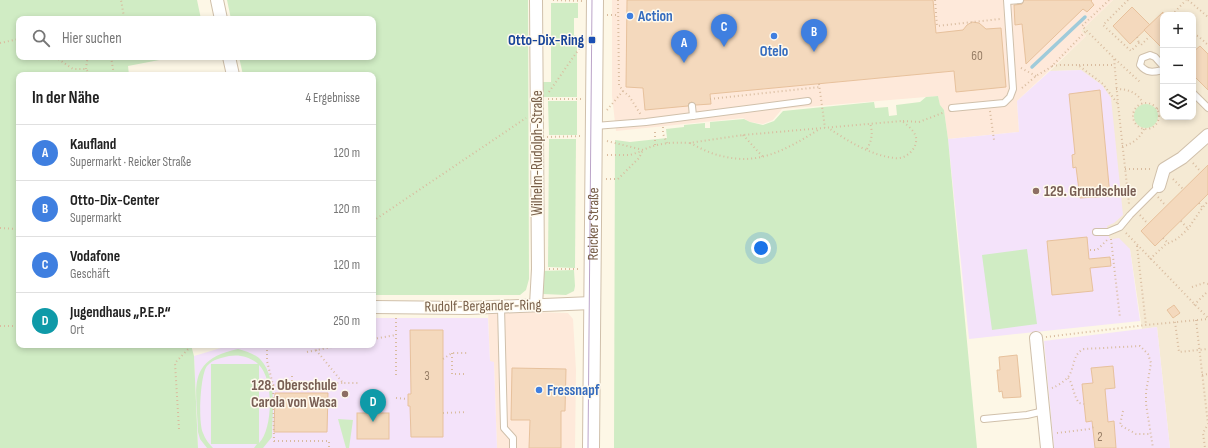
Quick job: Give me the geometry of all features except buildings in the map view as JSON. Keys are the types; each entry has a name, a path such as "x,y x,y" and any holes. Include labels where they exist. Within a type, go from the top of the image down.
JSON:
{"street":[{"path":"217,0 220,16"},
{"name":"Wilhelm-Rudolph-Straße","path":"536,0 539,103 538,269 536,305"},
{"name":"Reicker Straße","path":"591,448 595,0"},
{"path":"230,60 232,72"},
{"path":"1159,186 1164,169 1182,158 1208,135"},
{"name":"Rudolf-Bergander-Ring","path":"376,307 468,308 592,303"},
{"path":"1036,338 1047,448"}],"lane":[{"path":"952,108 1004,102 1010,97 1013,89 1008,1 1020,0"},
{"path":"1160,63 1155,57 1150,55 1142,58 1140,65 1144,70 1151,72 1160,70"},
{"path":"1196,96 1208,108"},
{"path":"594,132 646,122 808,101"},
{"path":"692,106 693,116"},
{"path":"1096,232 1108,232 1120,227 1159,186"},
{"path":"501,307 504,428 513,438 513,448"},
{"path":"984,419 1044,411"}],"path":[{"path":"121,0 124,16"},
{"path":"553,0 595,0"},
{"path":"618,0 619,85 629,96 646,122"},
{"path":"935,0 938,26 1009,18"},
{"path":"1109,0 1082,26 1140,82"},
{"path":"1128,0 1103,25 1132,51 1139,43 1141,45 1150,36"},
{"path":"1175,12 1187,0 1208,17"},
{"path":"1010,97 1036,76 1051,67 1086,31"},
{"path":"1196,35 1208,45"},
{"path":"1137,37 1139,43"},
{"path":"0,43 16,40"},
{"path":"376,219 539,103 581,46 595,46"},
{"path":"1114,58 1130,215"},
{"path":"60,60 73,69 86,69"},
{"path":"88,60 86,69 88,72"},
{"path":"112,60 114,72"},
{"path":"1011,62 1036,76"},
{"path":"1051,67 1060,65 1114,65"},
{"path":"1078,65 1104,84 1118,104"},
{"path":"819,84 825,128"},
{"path":"710,99 820,87"},
{"path":"1116,89 1126,89 1134,93 1142,103"},
{"path":"539,103 594,99"},
{"path":"1142,103 1152,104 1157,109 1159,115 1158,122 1153,127 1144,129 1138,127 1132,118 1134,109 1142,103"},
{"path":"989,104 994,140"},
{"path":"830,129 902,121 920,122 943,113"},
{"path":"616,155 630,155 655,145 667,143 689,143 743,135 825,128 830,129 867,150 882,156 896,159 908,155 915,146 916,137 912,130 902,121"},
{"path":"867,150 872,136 870,124"},
{"path":"689,143 720,156 748,160 763,157 782,150 819,128"},
{"path":"663,129 663,134 667,143"},
{"path":"1122,146 1131,144 1139,137 1144,129"},
{"path":"655,130 655,145"},
{"path":"538,137 594,132 643,150"},
{"path":"743,135 763,157"},
{"path":"593,180 618,179 639,158 643,150"},
{"path":"1125,169 1140,168"},
{"path":"1150,259 1160,248 1177,239 1188,229 1208,201"},
{"path":"1199,203 1202,208"},
{"path":"1142,218 1148,224"},
{"path":"1181,221 1188,229"},
{"path":"1120,227 1208,319"},
{"path":"0,228 16,229"},
{"path":"1111,236 1120,318"},
{"path":"1163,238 1168,243"},
{"path":"1137,244 1146,325"},
{"path":"538,269 592,269"},
{"path":"1192,287 1204,283 1208,284"},
{"path":"1194,305 1208,292"},
{"path":"396,307 396,376"},
{"path":"1036,338 1208,319"},
{"path":"1196,320 1208,424 1203,433 1205,448"},
{"path":"1175,322 1179,352 1208,349"},
{"path":"0,326 16,326"},
{"path":"376,338 396,334"},
{"path":"1041,389 1053,388 1068,378 1077,355 1084,349 1140,346 1148,354 1151,363 1146,388 1146,404 1153,448"},
{"path":"179,429 175,363 189,348"},
{"path":"267,348 267,362 274,385 274,441 329,441 329,448"},
{"path":"307,352 326,348"},
{"path":"316,350 343,383"},
{"path":"452,353 452,374 468,374"},
{"path":"443,359 452,353 468,353"},
{"path":"1202,375 1208,374"},
{"path":"292,376 292,384"},
{"path":"1068,378 1071,381 1073,394 1076,400 1080,404 1084,404"},
{"path":"274,385 359,383"},
{"path":"396,398 408,399"},
{"path":"1123,411 1120,425 1136,434 1151,434"},
{"path":"443,413 467,412"},
{"path":"1046,435 1089,429 1096,426"}],"shaded area":[{"path":"612,0 1113,0 1081,31 1086,36 1017,101 1019,132 948,139 944,110 940,106 938,96 782,109 773,120 763,124 750,122 743,118 616,131 612,96"},
{"path":"1113,0 1208,0 1208,448 1170,448 1157,327 1142,329 1130,249 1109,238 1081,70 1050,71 1086,36 1081,31"},
{"name":"129. Grundschule","path":"1081,70 1102,85 1111,98 1123,215 1114,223 1107,226 1109,238 1119,238 1130,249 1140,321 969,339 948,139 1019,132 1017,101 1050,71"},
{"path":"488,311 568,313 573,319 576,370 575,448 497,448 494,362 490,362"},
{"name":"128. Oberschule Carola von Wasa","path":"376,318 488,318 490,361 494,362 497,448 198,448 194,356 221,348 376,348"},
{"path":"1157,327 1170,448 1054,448 1044,341"}],"green space":[{"path":"0,0 197,0 200,16 16,16 16,60 159,60 128,66 129,72 16,72 16,348 192,348 194,356 198,448 0,448"},
{"path":"227,0 528,0 529,279 526,290 520,295 376,295 376,72 242,72 240,60 376,60 376,16 230,16"},
{"path":"551,3 578,3 578,18 574,18 574,35 577,36 577,97 542,97 542,82 551,82"},
{"path":"938,96 940,105 944,110 948,139 977,448 614,448 615,140 630,142 667,138 666,129 684,127 684,125 705,123 705,128 710,128 710,122 744,119 763,125 774,121 783,111 874,102 875,108 888,107 889,116 897,115 896,105 920,102 926,97"},
{"path":"548,101 577,101 577,135 549,135"},
{"path":"1146,104 1155,107 1158,116 1155,125 1146,128 1137,125 1134,116 1137,107"},
{"path":"549,139 576,139 575,268 548,267"},
{"path":"1027,249 1037,324 992,330 982,255"},
{"path":"574,270 574,291 566,295 543,294 541,271"},
{"path":"238,349 260,359 266,367 272,386 273,418 272,437 263,448 254,448 257,444 211,444 211,364 258,364 241,356 233,355 220,358 214,360 207,366 203,379 200,399 201,428 207,441 213,448 207,448 200,439 198,432 196,402 198,378 202,369 209,361 221,354","holes":["259,365 264,372 267,381 270,404 267,427 264,436 259,443"]},
{"path":"338,419 353,420 349,448 346,448"}],"waterway":[{"path":"1032,67 1085,17"}],"tram line":[{"path":"588,448 592,0"}],"place":[{"name":"Action","path":"630,16"},
{"name":"Otelo","path":"774,36"},
{"name":"Otto-Dix-Ring","path":"592,40"},
{"name":"Vodafone","path":"724,47"},
{"name":"Otto-Dix-Center","path":"814,52"},
{"name":"Kaufland","path":"684,63"},
{"name":"129. Grundschule","path":"1036,191"},
{"name":"Fressnapf","path":"539,390"},
{"name":"128. Oberschule Carola von Wasa","path":"345,394"},
{"name":"Jugendhaus „P.E.P.“","path":"373,422"}]}
